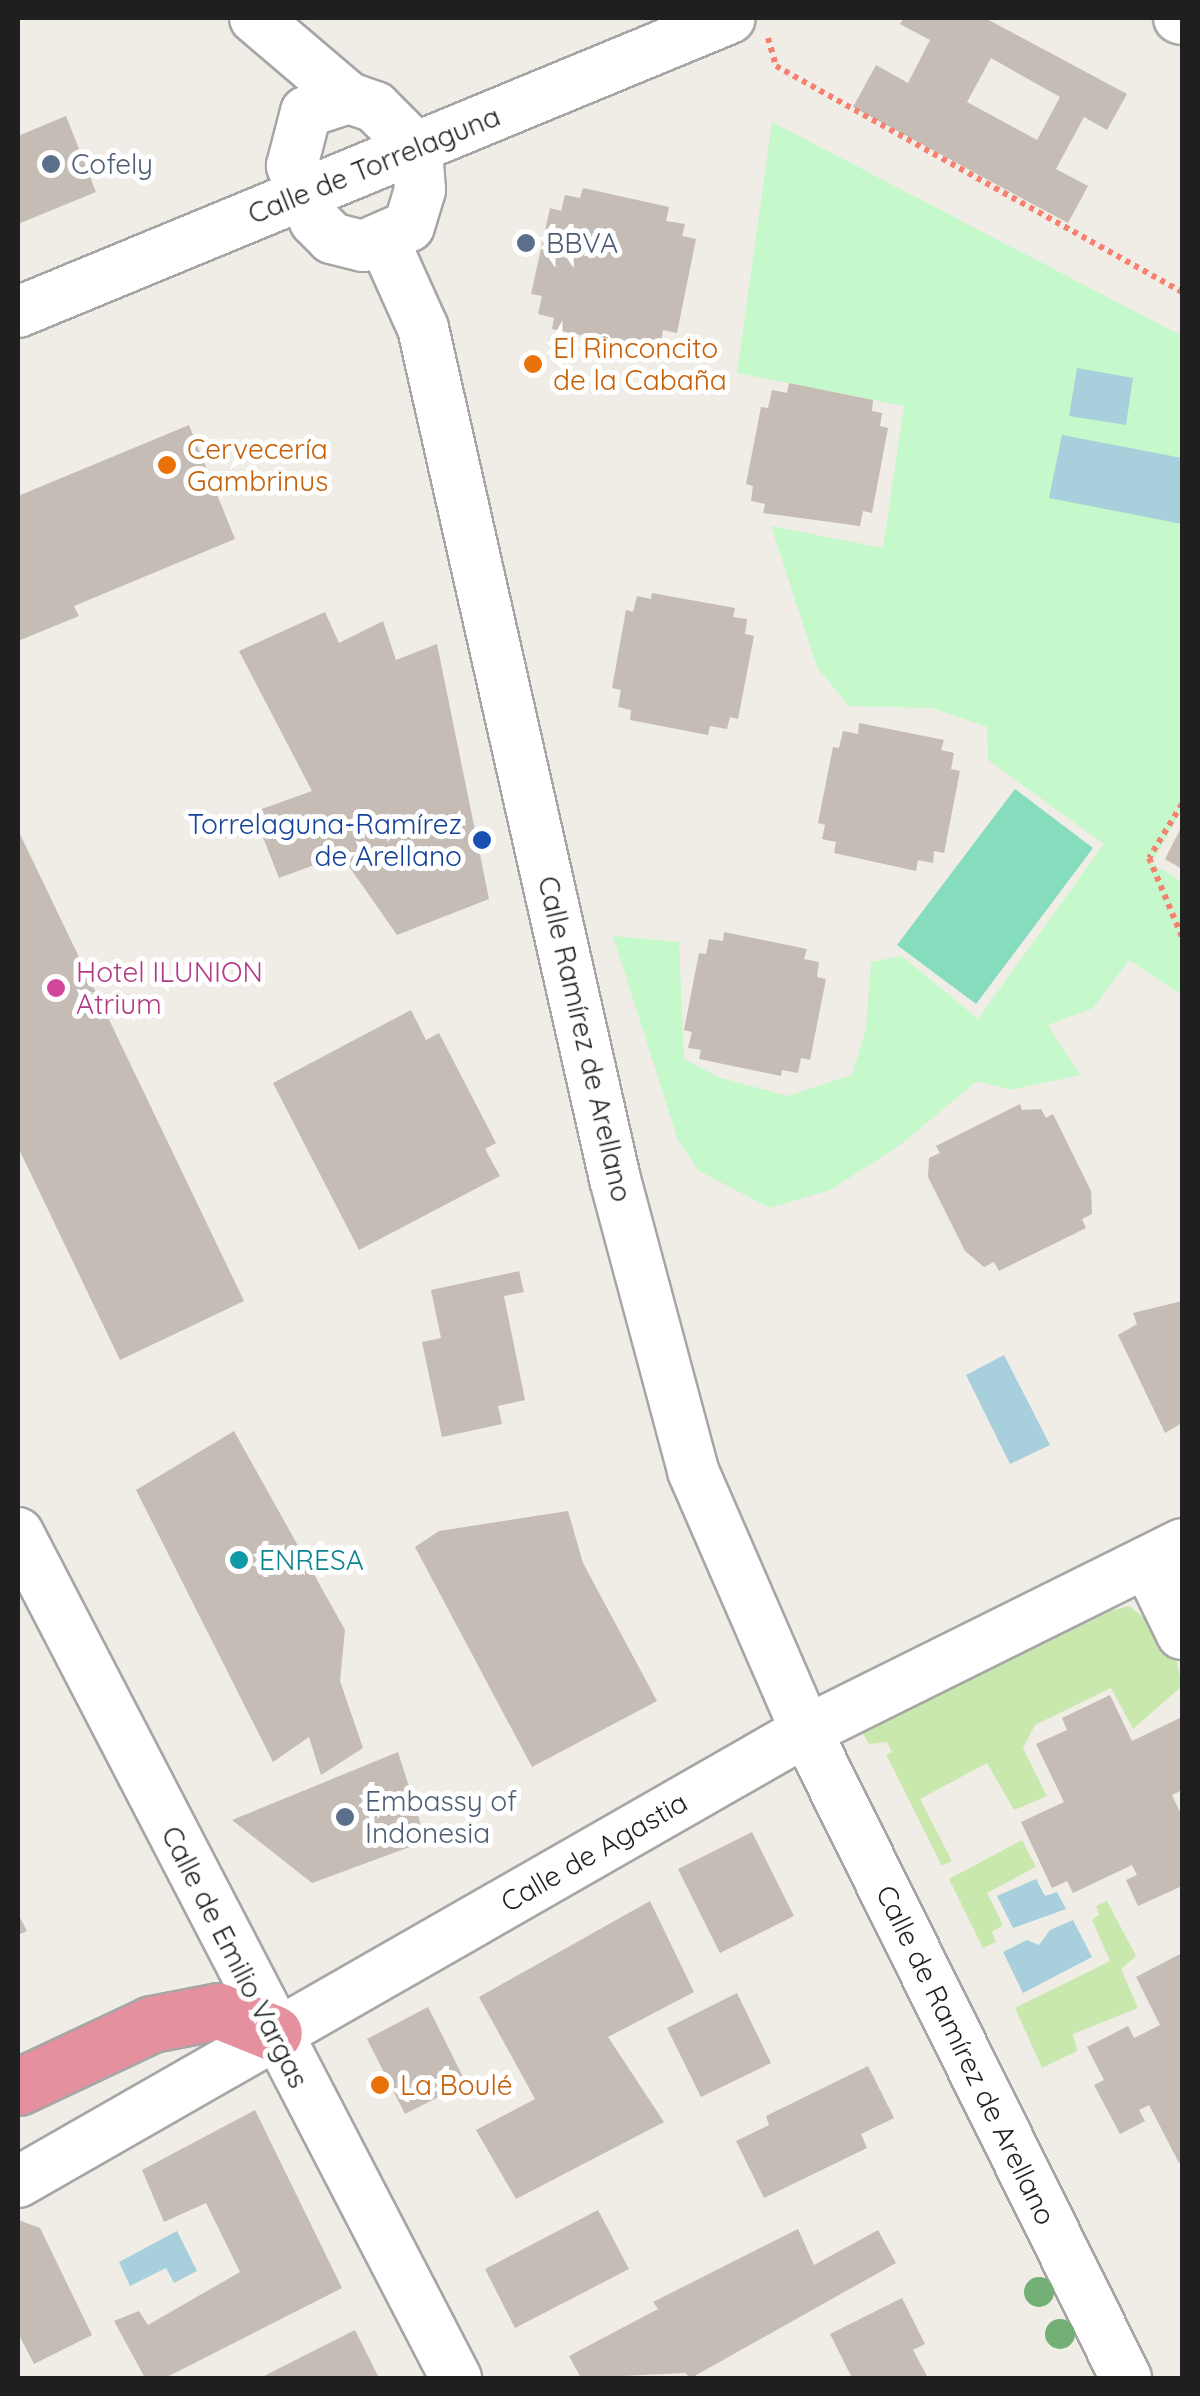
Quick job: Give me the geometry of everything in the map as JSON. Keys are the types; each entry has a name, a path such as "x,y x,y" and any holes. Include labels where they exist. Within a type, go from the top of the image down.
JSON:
{"highway":[{"path":"18,2087 152,2024 219,2011 274,2034"}],"street":[{"path":"255,18 295,58 328,105"},
{"name":"Calle de Torrelaguna","path":"18,312 417,149 748,26"},
{"path":"328,105 375,107 417,149 420,190 396,233 363,246 332,238 302,196 292,166 328,105"},
{"name":"Calle Ramírez de Arellano","path":"396,233 424,328 615,1179 688,1452 806,1731"},
{"name":"Calle de Emilio Vargas","path":"18,1533 274,2034 456,2378"},
{"path":"1165,1553 1182,1634"},
{"name":"Calle de Agastia","path":"18,2182 117,2131 274,2034 806,1731 1165,1553"},
{"name":"Calle de Ramírez de Arellano","path":"806,1731 1126,2378"}],"path":[{"path":"748,26 776,66 1182,292"},
{"path":"1182,804 1149,858 1182,937"}],"green space":[{"path":"772,122 1182,336 1182,810 1152,863 1182,882 1182,995 1129,960 1093,1008 1048,1025 1080,1075 1010,1090 977,1081 900,1145 830,1190 770,1208 699,1171 678,1140 613,936 679,942 684,1059 718,1077 787,1096 852,1075 866,1029 871,962 902,956 978,1019 1104,844 988,760 987,727 932,708 849,706 817,667 771,526 883,548 904,406 737,373"},
{"path":"1015,789 1093,848 976,1004 897,945"},
{"path":"1129,1606 1172,1639 1182,1686 1133,1729 1111,1688 1035,1725 1023,1748 1047,1796 1014,1810 987,1763 920,1799 952,1861 942,1866 886,1754 892,1753 887,1742 869,1744 855,1721 1097,1614"},
{"path":"1022,1840 1036,1867 987,1893 1003,1925 992,1932 996,1942 983,1948 949,1879"},
{"path":"1107,1901 1136,1956 1121,1969 1138,2008 1073,2034 1077,2051 1042,2068 1015,2008 1110,1961 1092,1920 1099,1915 1096,1906"}],"water":[{"path":"1077,368 1133,378 1126,425 1069,416"},
{"path":"1062,435 1182,458 1182,524 1049,498"},
{"path":"1004,1355 1050,1445 1010,1464 966,1375"},
{"path":"1036,1879 1045,1896 1057,1892 1066,1909 1013,1928 997,1896"},
{"path":"1073,1920 1092,1957 1023,1993 1003,1952 1027,1940 1039,1945 1050,1930"},
{"path":"177,2231 197,2271 174,2283 166,2268 130,2286 119,2262"}],"building":[{"path":"904,18 985,18 1127,94 1107,130 1084,117 1056,169 1088,186 1068,223 853,107 876,65 908,83 930,40 900,24","holes":["991,58 1060,97 1037,140 967,102"]},
{"name":"Cofely","path":"66,116 96,192 18,224 18,136"},
{"path":"583,188 669,207 666,221 685,224 682,236 696,239 677,333 663,330 661,342 642,338 640,348 552,329 554,318 538,314 542,296 531,294 550,208 561,211 565,195 580,198"},
{"path":"789,383 873,400 872,411 882,413 880,426 888,428 872,513 863,511 860,526 763,513 765,504 751,501 753,486 746,484 761,407 768,408 772,390 787,393"},
{"path":"189,425 235,539 74,606 79,616 18,641 18,496"},
{"path":"652,593 735,608 733,617 747,619 745,634 754,636 738,719 730,717 727,729 710,726 708,735 630,720 631,710 618,707 621,690 612,688 626,610 633,612 637,596 651,599"},
{"path":"325,612 339,643 383,621 396,660 437,644 489,899 397,935 341,855 279,878 253,812 312,791 239,651"},
{"path":"859,723 944,740 941,750 954,753 951,769 960,771 944,853 934,851 933,863 918,860 916,871 834,853 836,842 822,839 825,825 818,823 833,747 839,748 843,731 858,734"},
{"path":"1182,826 1182,869 1165,859"},
{"name":"Hotel ILUNION Atrium","path":"18,830 244,1301 120,1360 18,1147"},
{"path":"724,932 807,949 804,959 819,962 817,977 826,979 810,1060 801,1058 798,1073 782,1070 781,1076 699,1059 701,1050 688,1048 692,1032 684,1030 699,953 706,954 709,939 723,941"},
{"path":"411,1010 426,1040 439,1033 496,1143 485,1149 500,1176 359,1250 273,1083"},
{"path":"1020,1104 1022,1110 1041,1109 1046,1118 1053,1114 1091,1191 1092,1214 1082,1219 1086,1228 999,1271 994,1262 984,1267 965,1251 928,1177 929,1158 940,1153 936,1146"},
{"path":"519,1271 524,1292 504,1296 525,1400 498,1406 502,1424 442,1437 422,1342 441,1338 431,1290"},
{"path":"1182,1301 1182,1423 1165,1433 1118,1335 1137,1324 1133,1313"},
{"name":"ENRESA","path":"234,1431 345,1630 340,1681 363,1748 321,1775 309,1737 273,1762 136,1490"},
{"path":"568,1511 583,1563 657,1701 532,1767 415,1547 439,1531"},
{"path":"1110,1695 1132,1741 1182,1717 1182,1790 1172,1795 1182,1816 1182,1886 1138,1906 1126,1880 1137,1875 1132,1865 1073,1893 1067,1881 1052,1888 1021,1822 1064,1802 1036,1744 1067,1730 1062,1718"},
{"path":"398,1752 426,1841 312,1883 232,1820"},
{"path":"752,1832 794,1916 720,1953 678,1869"},
{"path":"650,1901 694,1992 608,2037 664,2122 516,2199 476,2130 535,2099 479,1997"},
{"path":"18,1914 27,1931 18,1935"},
{"path":"1182,1953 1179,2163 1149,2105 1139,2110 1145,2121 1120,2134 1094,2085 1104,2080 1087,2047 1128,2026 1134,2038 1160,2025 1136,1977"},
{"path":"737,1993 771,2063 701,2097 667,2028"},
{"path":"428,2007 466,2083 405,2114 367,2039"},
{"path":"868,2066 894,2118 861,2134 867,2148 764,2198 736,2141 769,2125 766,2116"},
{"path":"255,2110 342,2288 165,2378 145,2378 114,2321 139,2311 148,2325 240,2272 206,2203 164,2222 142,2170"},
{"path":"598,2210 629,2269 515,2328 485,2269"},
{"path":"18,2220 40,2228 92,2335 34,2364 18,2333"},
{"path":"798,2229 814,2265 878,2230 896,2263 691,2378 685,2373 581,2378 569,2356 658,2309 653,2302"},
{"path":"902,2298 925,2344 913,2350 928,2378 852,2378 830,2334"},
{"path":"355,2330 379,2378 260,2378"}],"place":[{"name":"Cofely","path":"51,164"},
{"name":"BBVA","path":"526,243"},
{"name":"El Rinconcito de la Cabaña","path":"533,364"},
{"name":"Cervecería Gambrinus","path":"167,465"},
{"name":"Torrelaguna-Ramírez de Arellano","path":"482,840"},
{"name":"Hotel ILUNION Atrium","path":"56,988"},
{"name":"ENRESA","path":"239,1560"},
{"name":"Embassy of Indonesia","path":"345,1817"},
{"name":"La Boulé","path":"380,2085"}]}
